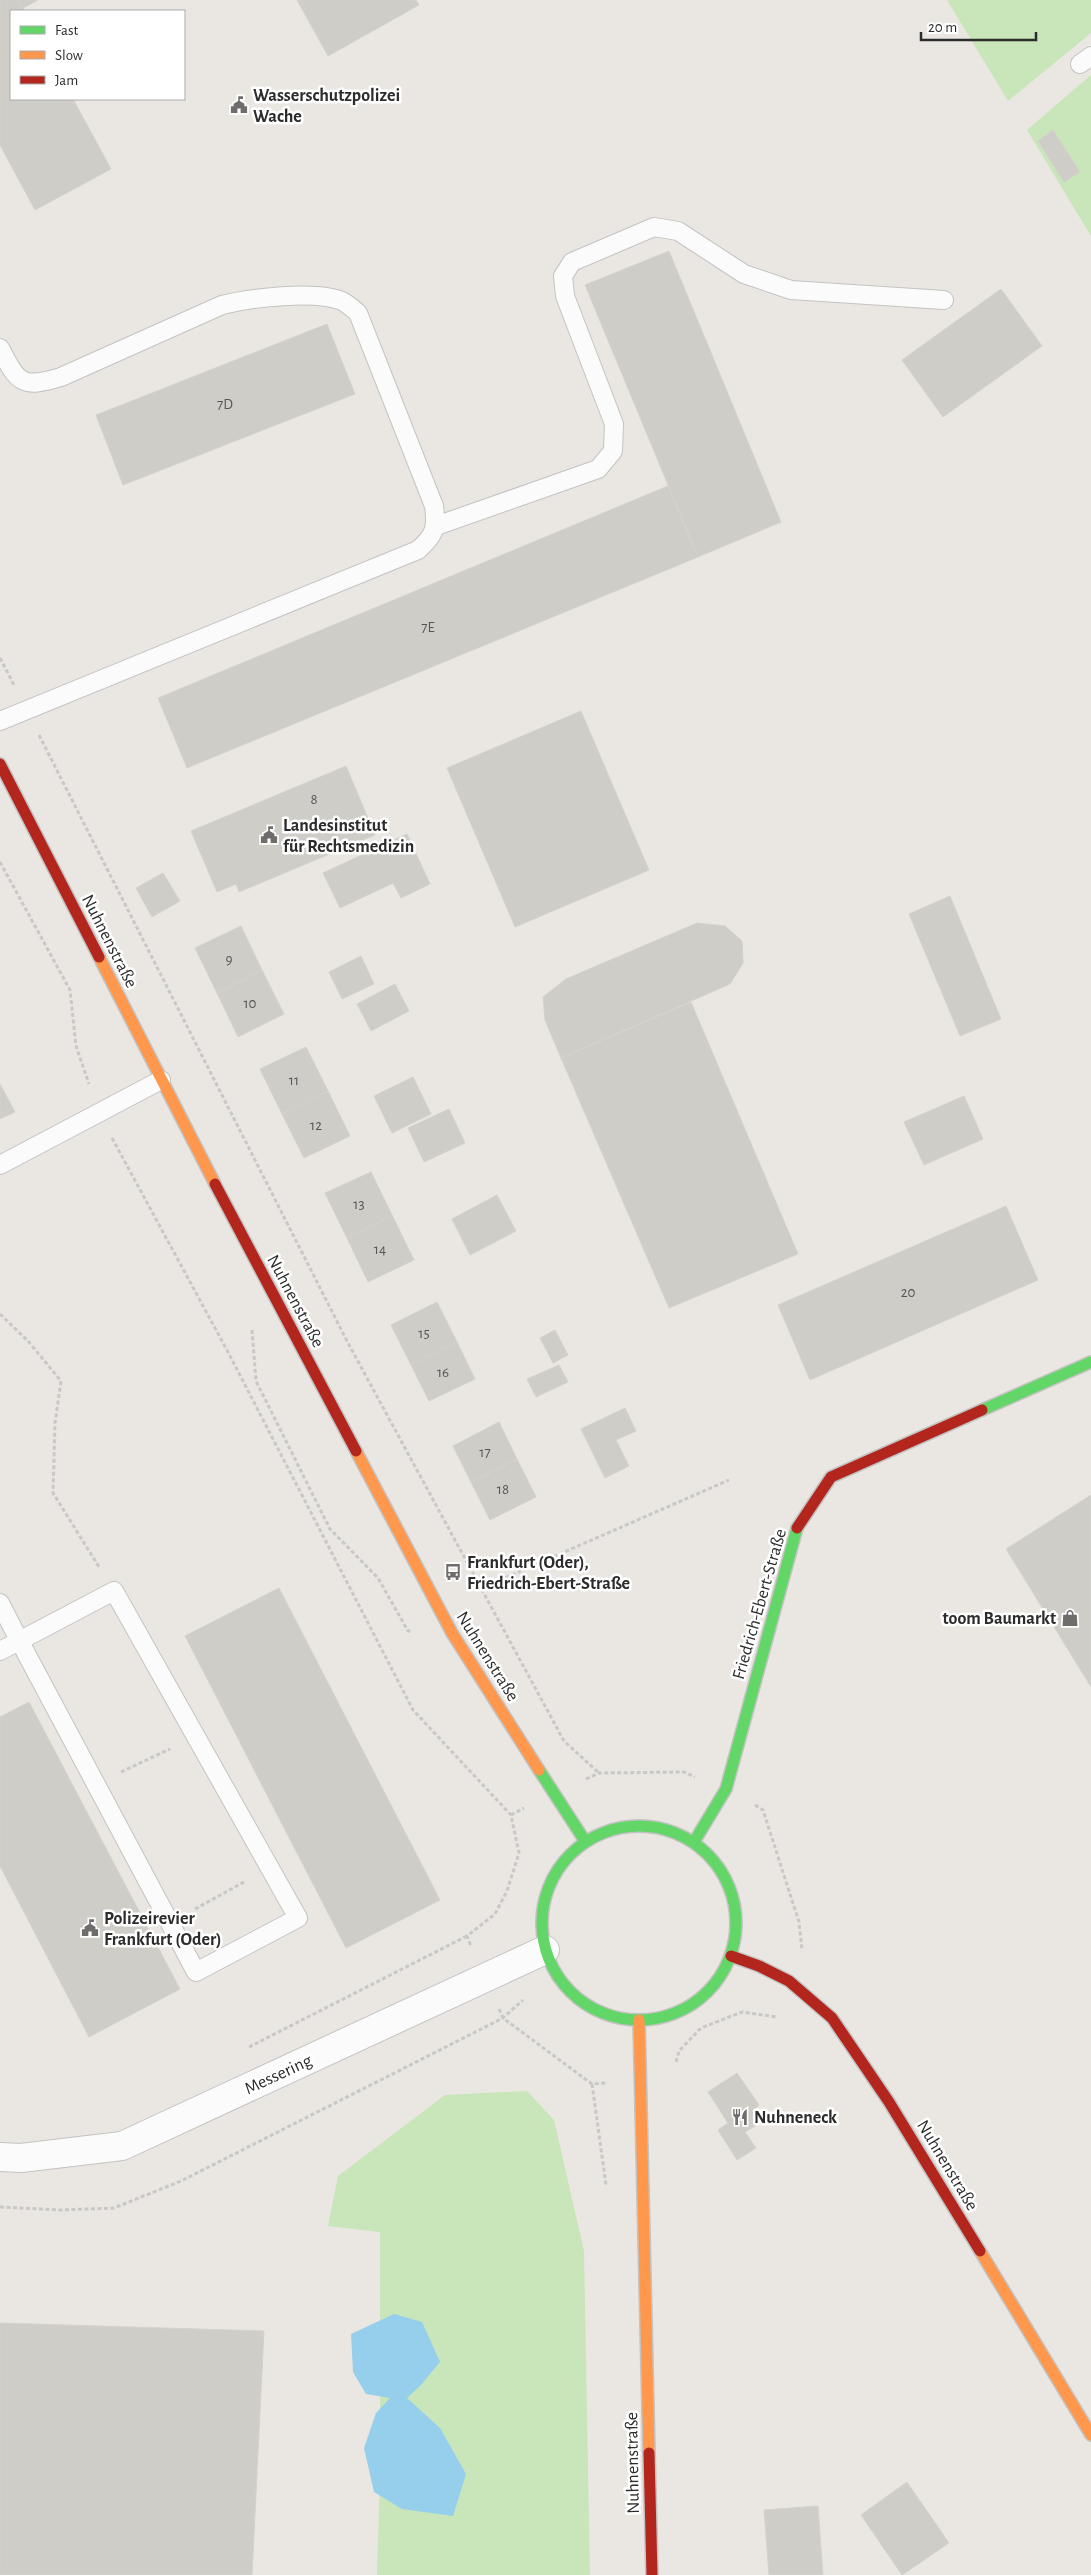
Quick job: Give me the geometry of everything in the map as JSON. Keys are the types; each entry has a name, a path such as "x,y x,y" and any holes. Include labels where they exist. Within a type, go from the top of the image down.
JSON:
{"main road":[{"name":"Nuhnenstraße","path":"0,764 162,1080 452,1633 585,1841"},
{"name":"Friedrich-Ebert-Straße","path":"694,1842 726,1789 796,1530 831,1477 1091,1362"},
{"path":"640,1825 668,1830 694,1842 717,1864 732,1893 737,1924 731,1956 720,1977 705,1995 685,2008 663,2017 639,2020 614,2017 590,2006 570,1991 550,1960 541,1919 547,1889 562,1862 585,1841 611,1829 640,1825"},
{"name":"Nuhnenstraße","path":"731,1956 760,1966 789,1981 832,2018 889,2102 1091,2435"},
{"name":"Nuhnenstraße","path":"639,2020 652,2575"}],"street":[{"name":"Messering","path":"0,2157 21,2158 122,2146 484,1978 550,1960"}],"lane":[{"path":"436,526 598,469 613,451 614,424 565,296 563,276 572,262 654,227 678,231 744,274 791,290 944,300"},
{"path":"0,348 13,373 27,383 38,384 61,377 222,305 250,298 299,296 342,301 358,313 434,506 436,526 428,541 418,550 0,721"},
{"path":"0,1165 162,1080"},
{"path":"0,1603 19,1640 196,1972 298,1918 114,1591 19,1640 0,1651"}],"path":[{"path":"0,658 348,1343 564,1741 599,1773 684,1772 726,1789 763,1810 799,1922 807,1984 799,2023 742,2012 701,2028 679,2051 675,2068"},
{"path":"0,862 70,990 76,1046 98,1113 228,1352 413,1710 511,1815 519,1853 506,1891 495,1914 467,1936 503,2018 592,2084"},
{"path":"0,1314 28,1341 61,1381 55,1423 53,1492 114,1591"},
{"path":"252,1323 256,1381 330,1528 378,1578 408,1631 452,1633"},
{"path":"482,1588 729,1480"},
{"path":"96,1784 194,1736"},
{"path":"170,1923 269,1868"},
{"path":"0,2207 61,2210 114,2208 181,2181 503,2018 550,1960"}],"green space":[{"path":"947,0 1091,0 1091,33 1008,101"},
{"path":"1091,75 1091,236 1027,130"},
{"path":"527,2091 554,2120 584,2251 590,2575 377,2575 380,2472 380,2232 328,2226 338,2176 445,2095"}],"water":[{"path":"394,2314 422,2322 440,2362 421,2385 407,2398 440,2428 466,2474 453,2516 402,2509 374,2492 364,2448 376,2413 390,2398 366,2394 353,2372 351,2334"}],"building":[{"path":"0,0 18,0 24,10 10,10 10,100 74,100 111,169 35,210 0,145"},
{"path":"18,0 38,0 23,8"},
{"path":"297,0 416,0 419,5 328,56"},
{"path":"1053,130 1080,172 1064,182 1038,141"},
{"path":"669,251 781,522 698,557 585,285"},
{"path":"1001,289 1042,346 943,417 902,360"},
{"path":"327,324 355,394 123,485 96,415"},
{"path":"668,486 698,557 187,768 158,698"},
{"path":"581,711 649,870 515,927 447,768"},
{"path":"346,766 375,835 239,892 236,884 217,892 191,831"},
{"path":"407,834 430,884 401,898 393,883 340,908 323,873"},
{"path":"163,873 180,901 152,917 136,888"},
{"path":"950,896 1001,1019 960,1036 909,914"},
{"path":"697,923 725,926 742,941 743,963 730,984 561,1058 545,1020 543,997 566,979"},
{"path":"241,926 262,970 217,993 195,948"},
{"path":"361,956 374,984 342,999 329,972"},
{"path":"262,970 284,1014 238,1037 217,993"},
{"path":"395,984 409,1011 371,1031 357,1004"},
{"path":"691,1002 798,1254 669,1308 561,1058"},
{"path":"306,1047 328,1091 282,1114 260,1069"},
{"path":"413,1077 431,1114 392,1133 374,1096"},
{"path":"0,1084 15,1112 0,1119"},
{"path":"328,1091 350,1136 304,1158 282,1114"},
{"path":"964,1096 983,1139 924,1165 904,1122"},
{"path":"449,1109 465,1143 424,1162 408,1128"},
{"path":"371,1172 392,1215 347,1238 325,1193"},
{"path":"497,1195 516,1231 470,1255 452,1219"},
{"path":"1006,1206 1038,1280 810,1380 778,1305"},
{"path":"392,1215 414,1260 368,1282 347,1238"},
{"path":"437,1302 457,1342 411,1365 391,1325"},
{"path":"555,1330 568,1355 553,1363 540,1338"},
{"path":"457,1342 475,1379 429,1401 411,1365"},
{"path":"559,1365 568,1382 536,1397 527,1379"},
{"path":"625,1408 636,1431 616,1440 629,1466 605,1478 581,1429"},
{"path":"499,1422 517,1459 471,1482 453,1446"},
{"path":"517,1459 536,1497 490,1520 471,1482"},
{"name":"toom Baumarkt","path":"1091,1495 1091,1687 1006,1549"},
{"path":"279,1588 440,1900 346,1948 185,1636"},
{"name":"Polizeirevier Frankfurt (Oder)","path":"29,1702 180,1989 89,2037 0,1866 0,1717"},
{"name":"Nuhneneck","path":"737,2073 759,2105 752,2111 760,2123 745,2132 756,2148 737,2160 718,2130 728,2123 708,2092"},
{"path":"0,2323 264,2331 252,2575 0,2575"},
{"path":"907,2482 949,2543 902,2575 861,2515"},
{"path":"818,2506 823,2575 769,2575 764,2510"}],"traffic: fast":[{"path":"982,1410 1091,1362"},
{"path":"694,1842 726,1789 797,1528"},
{"path":"539,1770 585,1841"},
{"path":"639,1826 658,1828 676,1833 693,1842 708,1854 720,1869 729,1886 734,1904 736,1923 734,1942 729,1960 720,1977 708,1992 693,2004 676,2013 658,2018 639,2020 620,2018 602,2013 585,2004 570,1992 558,1977 549,1960 544,1942 542,1923 544,1904 549,1886 558,1869 570,1854 585,1842 602,1833 620,1828 639,1826"}],"traffic: slow":[{"path":"99,957 215,1184"},
{"path":"356,1451 452,1633 539,1770"},
{"path":"639,2020 649,2453"},
{"path":"980,2251 1091,2435"}],"traffic: jam":[{"path":"0,764 99,957"},
{"path":"215,1184 356,1451"},
{"path":"797,1528 831,1477 982,1410"},
{"path":"731,1956 759,1966 789,1981 832,2018 889,2102 980,2251"},
{"path":"649,2453 652,2575"}],"place":[{"name":"Wasserschutzpolizei Wache","path":"239,105"},
{"name":"Landesinstitut für Rechtsmedizin","path":"269,835"},
{"name":"Frankfurt (Oder), Friedrich-Ebert-Straße","path":"453,1572"},
{"name":"toom Baumarkt","path":"1070,1618"},
{"name":"Polizeirevier Frankfurt (Oder)","path":"90,1928"},
{"name":"Nuhneneck","path":"740,2117"}]}
